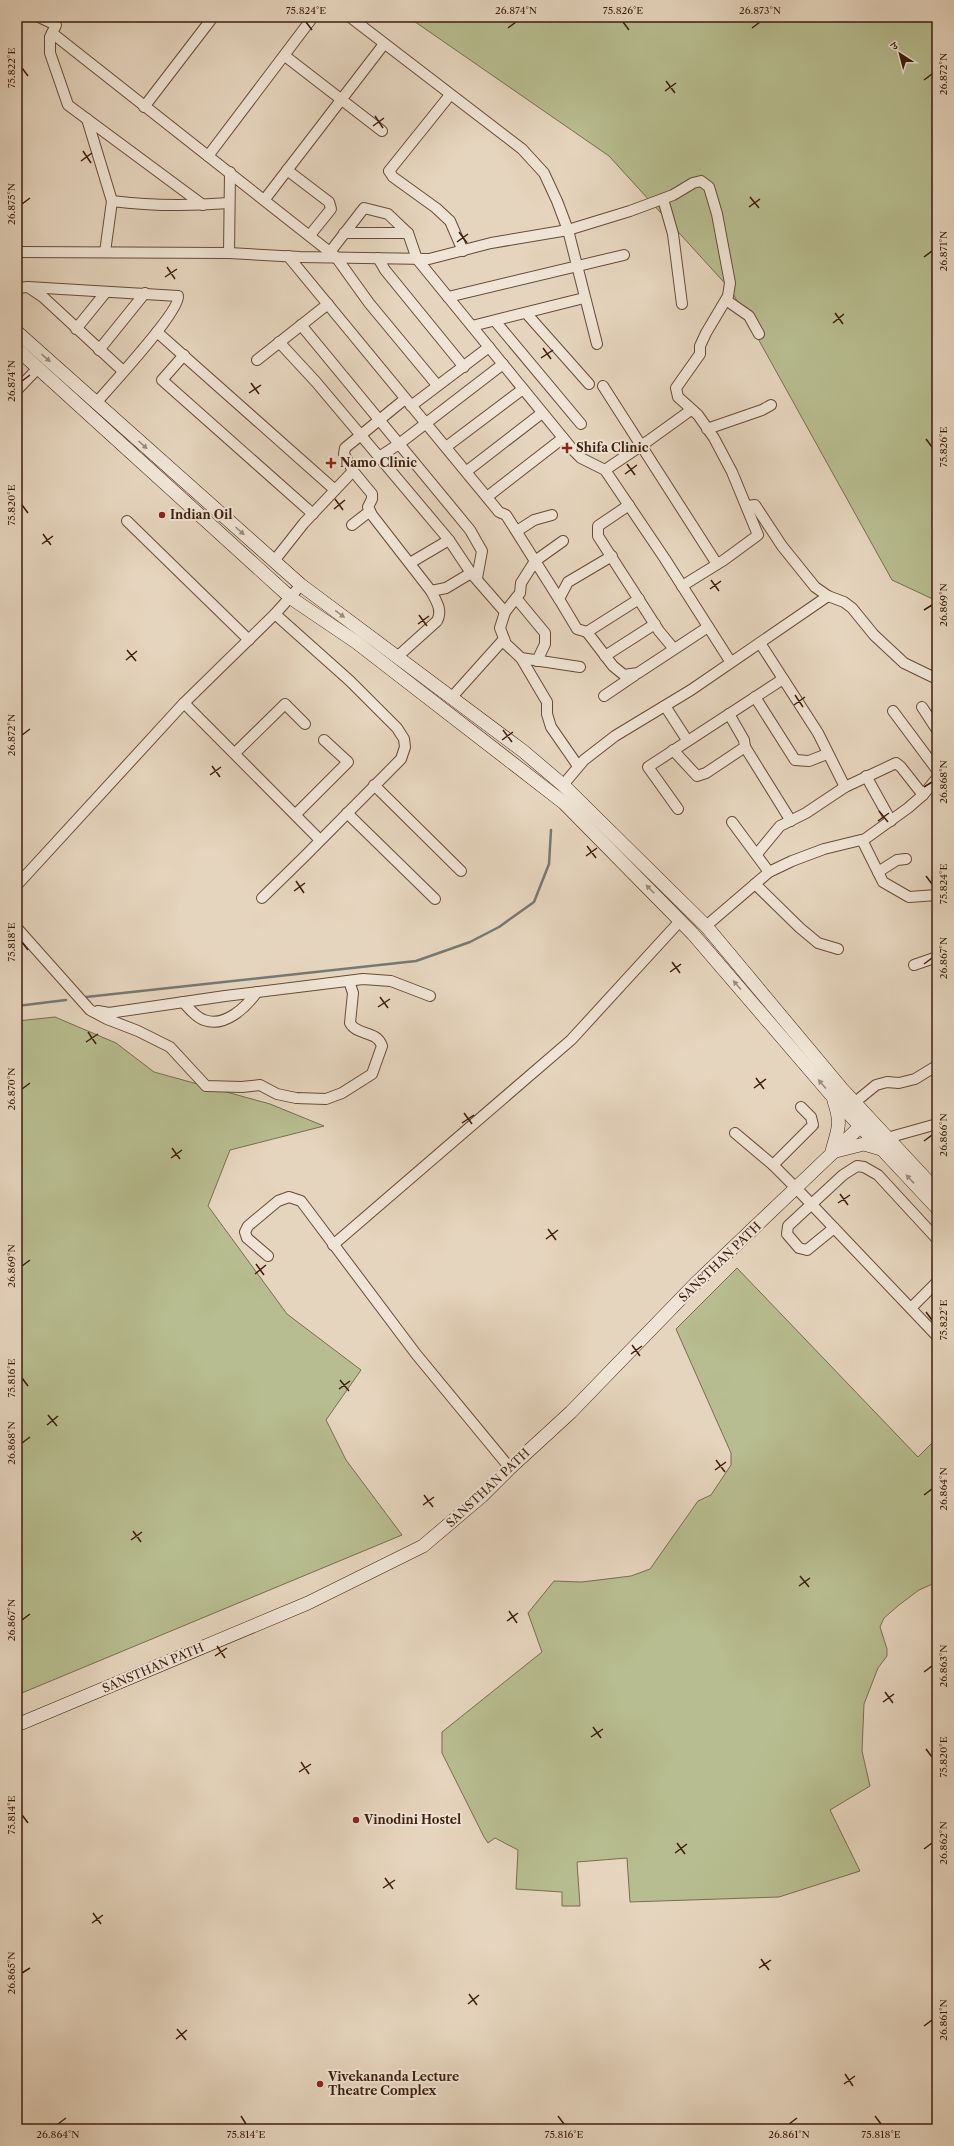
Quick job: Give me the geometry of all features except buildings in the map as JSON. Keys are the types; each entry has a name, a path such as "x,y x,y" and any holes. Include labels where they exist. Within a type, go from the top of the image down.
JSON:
{"main road":[{"path":"17,332 301,585 523,751 563,785 706,926 854,1103 864,1122"},
{"path":"17,349 291,598 356,642 564,803 693,934 833,1097 864,1122 884,1143 937,1191"},
{"path":"831,1153 839,1128 840,1117 833,1097"},
{"name":"SANSTHAN PATH","path":"17,1725 308,1603 423,1546 482,1496 571,1412 695,1284 864,1122"},
{"path":"831,1153 843,1148 864,1144 884,1143"},
{"path":"884,1143 937,1208"}],"street":[{"path":"39,17 56,25 144,107 265,199 333,254 369,303 437,385"},
{"path":"144,107 213,17"},
{"path":"208,156 313,17"},
{"path":"350,17 522,149 544,173 568,230 584,298 598,344"},
{"path":"56,25 50,37 50,53 68,104 203,205"},
{"path":"265,199 384,44"},
{"path":"285,56 382,131"},
{"path":"450,95 390,171 393,177 436,208 450,221 463,251"},
{"path":"87,119 112,201 105,252"},
{"path":"288,170 329,202 331,208 310,235"},
{"path":"229,253 230,172"},
{"path":"17,252 229,253 288,256 333,254 378,258 429,259 568,230 663,198 692,182 701,181 709,187 717,214 730,283 726,300 700,346 700,354 676,388 678,397 707,429 732,472 758,535 717,564 682,586"},
{"path":"663,198 673,234 682,304"},
{"path":"112,201 131,204 203,205 229,203"},
{"path":"333,254 344,233 364,208 388,214 408,233 416,259 542,413 581,458 605,470 730,661"},
{"path":"344,233 408,233"},
{"path":"448,297 624,255"},
{"path":"288,256 426,424 467,471 499,512 506,515 577,629 587,632 605,656 624,675 638,673"},
{"path":"378,258 385,270 464,367"},
{"path":"17,288 28,287 178,296 176,304 156,332 96,403"},
{"path":"28,287 42,297 123,371"},
{"path":"76,329 106,292"},
{"path":"99,350 145,294"},
{"path":"472,326 584,298"},
{"path":"726,300 749,316 759,334"},
{"path":"257,360 328,304"},
{"path":"526,313 589,384"},
{"path":"495,320 581,424"},
{"path":"301,325 470,530 482,551 474,576 446,588 431,591"},
{"path":"156,332 184,355 335,490"},
{"path":"279,342 316,382 449,540 474,576 505,612"},
{"path":"397,657 437,621 440,616 440,609 431,591 370,511 368,507 372,499 372,494 353,471 344,454 345,448 379,420 437,385 464,367 489,347"},
{"path":"184,355 162,380 313,514"},
{"path":"379,457 426,424 503,364"},
{"path":"17,390 38,367"},
{"path":"603,386 717,564"},
{"path":"446,447 523,389"},
{"path":"707,429 762,410 772,405"},
{"path":"605,470 691,410"},
{"path":"467,471 542,413"},
{"path":"487,497 563,438"},
{"path":"274,561 313,514 353,471"},
{"path":"629,505 598,526 598,536 655,624 674,649"},
{"path":"747,506 755,505 796,564 815,586 828,596 844,602 852,608 874,635 904,663 937,680"},
{"path":"352,525 370,511"},
{"path":"517,532 534,520 552,515"},
{"path":"127,520 249,640"},
{"path":"410,563 449,540"},
{"path":"563,541 535,561 521,583 520,594 505,612 500,628 506,644 521,658 547,702 547,714 551,727 559,741 578,766"},
{"path":"559,599 568,582 612,556"},
{"path":"17,885 184,703 276,614 301,585"},
{"path":"563,785 578,766 615,736 665,706 828,596"},
{"path":"516,598 545,633 545,644 537,661"},
{"path":"587,632 639,599"},
{"path":"262,898 401,759 405,747 404,739 398,728 350,681 276,614"},
{"path":"605,656 655,624"},
{"path":"604,696 708,627"},
{"path":"452,697 504,639"},
{"path":"760,643 818,733 827,754 845,787"},
{"path":"521,658 580,667"},
{"path":"678,809 648,767 687,740 783,679"},
{"path":"754,697 795,760 800,762 809,761 827,754"},
{"path":"184,703 296,814 320,840"},
{"path":"235,753 285,704 305,724"},
{"path":"665,706 687,740"},
{"path":"922,707 937,730"},
{"path":"893,712 937,770"},
{"path":"729,714 744,740 745,747 791,821"},
{"path":"296,814 348,762 324,740"},
{"path":"673,750 697,776 706,773 745,747"},
{"path":"756,854 780,826 791,821 845,787 896,763 923,794"},
{"path":"866,776 891,821"},
{"path":"706,926 750,886 756,884 769,872 792,861 824,849 862,840 891,821 923,794 937,778"},
{"path":"374,785 461,871"},
{"path":"348,812 435,898"},
{"path":"732,822 769,872"},
{"path":"862,840 883,882 908,897 937,895"},
{"path":"878,872 897,860 906,858"},
{"path":"756,884 800,928 818,943 838,949"},
{"path":"333,1245 571,1040 680,921"},
{"path":"17,928 90,1010 106,1019 138,1031 170,1047 206,1086 242,1087 260,1085 277,1094 296,1098 326,1099 342,1093 372,1074 382,1050 381,1041 376,1037 355,1029 350,1023 353,993 349,981"},
{"path":"914,965 937,957"},
{"path":"90,1010 109,1013 363,979 391,981 430,996"},
{"path":"183,1002 194,1014 204,1020 213,1022 239,1011 248,1005 257,992"},
{"path":"854,1103 876,1085 887,1082 899,1083 915,1079 933,1068"},
{"path":"773,1165 812,1125 811,1117 801,1107"},
{"path":"884,1143 937,1124"},
{"path":"735,1133 773,1165 812,1204 937,1336"},
{"path":"834,1228 807,1250 799,1248 788,1234 788,1226 843,1175 857,1166 864,1167 878,1175 937,1239"},
{"path":"268,1256 247,1238 245,1232 248,1226 278,1201 289,1197 301,1201 416,1354 510,1468"},
{"path":"911,1308 937,1282"}],"green space":[{"path":"408,17 937,17 937,601 892,580 731,290 609,156"},
{"path":"55,1017 116,1043 154,1072 270,1104 324,1126 230,1150 208,1206 287,1314 361,1370 326,1420 346,1460 402,1535 17,1695 17,1021"},
{"path":"737,1268 918,1457 937,1438 937,1582 919,1590 884,1618 880,1627 887,1649 887,1656 878,1668 864,1704 862,1751 870,1786 830,1810 860,1871 779,1897 630,1902 627,1858 577,1862 580,1906 562,1906 562,1892 516,1889 518,1850 495,1838 488,1843 484,1837 442,1753 442,1732 542,1652 528,1613 554,1581 582,1582 631,1576 650,1569 698,1501 711,1495 731,1465 731,1453 676,1329"}],"waterway":[{"path":"86,997 416,961 470,942 499,927 534,902 549,864 551,830"},
{"path":"17,1006 66,1000"}],"place":[{"name":"Shifa Clinic","path":"567,448"},
{"name":"Namo Clinic","path":"331,463"},
{"name":"Indian Oil","path":"162,515"},
{"name":"Vinodini Hostel","path":"356,1820"},
{"name":"Vivekananda Lecture Theatre Complex","path":"320,2084"}]}
